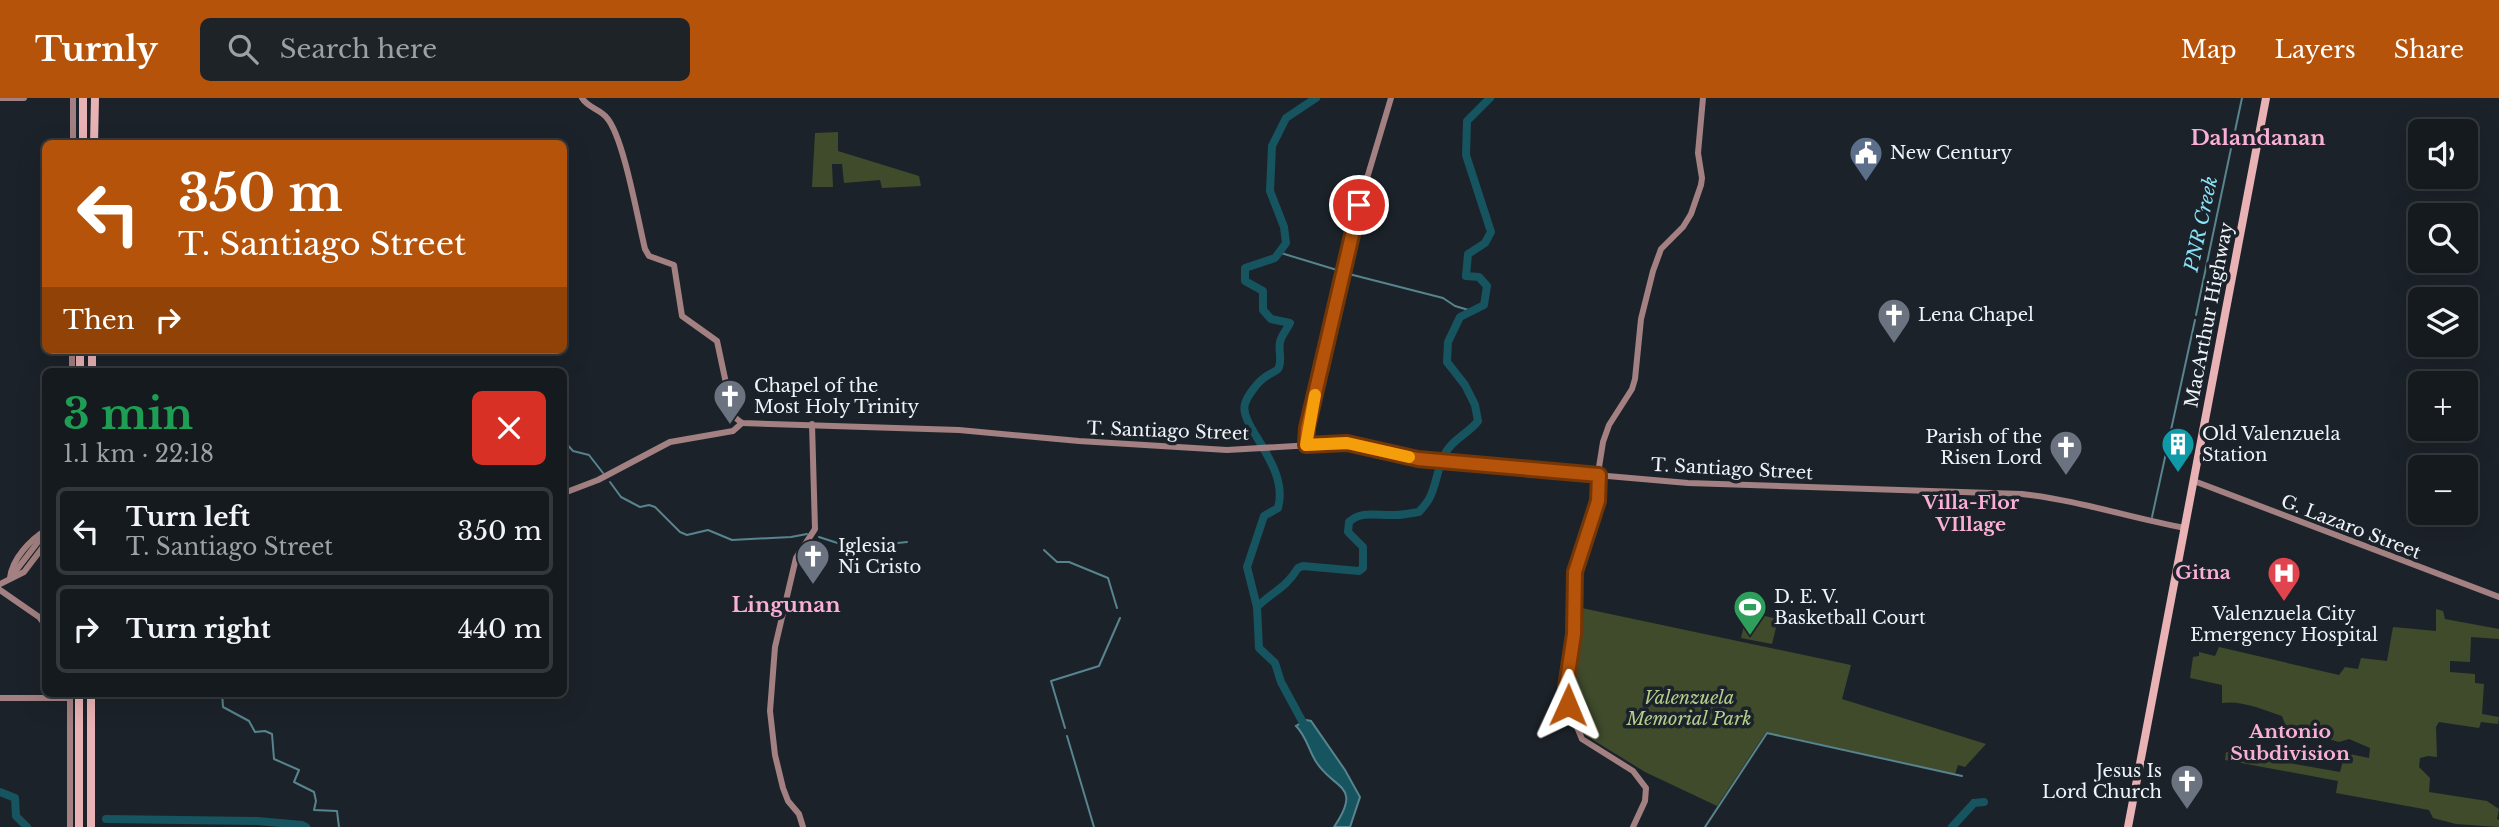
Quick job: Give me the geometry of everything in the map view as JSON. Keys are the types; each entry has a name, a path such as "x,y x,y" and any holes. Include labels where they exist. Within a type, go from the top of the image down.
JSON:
{"highway":[{"path":"83,98 83,140"},
{"path":"94,140 95,98"},
{"name":"MacArthur Highway","path":"2128,827 2266,98"},
{"path":"79,697 79,827"},
{"path":"91,697 91,827"}],"street":[{"path":"0,98 24,98"},
{"path":"73,98 73,140"},
{"path":"567,493 598,480 670,442 733,431 742,423 733,416 717,341 681,314 674,265 649,257 645,249 622,155 608,118 586,104 582,98"},
{"path":"1306,445 1307,428 1359,205 1391,98"},
{"path":"1633,827 1645,801 1646,788 1633,771 1582,739 1566,696 1574,634 1575,572 1598,501 1600,458 1609,425 1635,379 1641,319 1654,267 1661,249 1679,232 1691,214 1701,185 1702,173 1698,153 1703,98"},
{"name":"T. Santiago Street","path":"742,423 959,430 1227,450 1354,444 1434,461 1688,483 2022,494 2058,499 2105,512 2185,528"},
{"path":"803,827 794,807 788,801 778,771 770,711 776,643 796,558 816,529 811,424"},
{"name":"G. Lazaro Street","path":"2194,481 2499,597"},
{"path":"10,579 11,570 28,544 42,533"},
{"path":"10,579 42,540"},
{"path":"0,584 24,572 42,548"},
{"path":"0,590 42,622"},
{"path":"0,698 42,695"},
{"path":"70,697 70,827"}],"green space":[{"path":"838,132 838,151 919,176 921,186 882,188 880,180 844,183 842,164 832,164 833,187 812,187 815,133"},
{"name":"Valenzuela Memorial Park","path":"1577,607 1851,665 1842,699 1986,744 1965,767 1958,765 1955,774 1766,732 1717,806 1645,772 1585,735 1572,702 1570,688 1577,648"},
{"path":"2436,609 2443,611 2445,619 2499,629 2499,639 2471,637 2470,662 2450,661 2450,672 2475,674 2475,683 2484,684 2482,714 2499,717 2498,724 2481,722 2479,728 2439,722 2436,727 2437,757 2420,758 2419,767 2430,778 2429,792 2487,801 2499,809 2499,827 2456,824 2433,818 2429,810 2336,793 2338,781 2225,760 2226,752 2340,772 2345,753 2369,758 2370,748 2349,739 2339,742 2286,727 2282,716 2253,706 2222,703 2222,685 2190,678 2193,657 2199,656 2199,652 2215,656 2219,647 2339,675 2345,667 2358,669 2361,658 2387,661 2393,627 2436,631"},
{"path":"1747,612 1778,619 1772,644 1741,638"}],"water":[{"path":"1306,720 1311,721 1360,797 1350,827 1334,827 1346,802 1346,794 1322,770 1296,726"}],"waterway":[{"path":"1307,730 1281,682 1275,663 1259,648 1257,607 1247,567 1264,516 1278,508 1280,492 1271,462 1245,413 1245,404 1259,383 1278,369 1281,340 1290,323 1271,319 1263,310 1263,291 1245,281 1245,268 1275,258 1286,243 1284,227 1270,191 1272,146 1286,118 1316,98"},
{"path":"1257,607 1303,566 1359,571 1363,568 1363,547 1348,532 1349,522 1365,515 1419,512 1432,494 1446,452 1478,421 1475,405 1465,385 1447,362 1448,342 1460,317 1484,305 1487,286 1479,277 1466,276 1468,254 1485,243 1491,232 1466,155 1467,121 1490,98"},
{"name":"PNR Creek","path":"2235,131 2242,98"},
{"name":"PNR Creek","path":"2196,315 2233,139"},
{"path":"1281,253 1337,270"},
{"path":"1349,274 1443,298 1455,306 1472,311"},
{"name":"PNR Creek","path":"2152,517 2195,320"},
{"path":"567,444 573,451 589,455 603,473"},
{"path":"610,482 621,497 640,507 655,507 680,532 687,535 708,530 732,540 807,534"},
{"path":"819,537 853,548 907,542"},
{"path":"1044,550 1057,562 1069,562 1108,578 1117,608"},
{"path":"1065,728 1051,681 1099,666 1120,618"},
{"path":"222,697 223,707 249,721 255,732 265,731 272,734 274,759 299,770 294,782 314,792 314,810 337,811 339,827"},
{"path":"1705,827 1767,733 1962,776"},
{"path":"1067,736 1094,827"},
{"path":"0,792 15,798 16,816 27,827"},
{"path":"1952,827 1974,803 1984,802"},
{"path":"106,819 258,821 306,827"}],"slow traffic":[{"path":"1315,395 1306,433 1306,445 1347,443 1409,457"}],"place":[{"name":"New Century","path":"1866,183"},
{"name":"Lena Chapel","path":"1894,345"},
{"name":"Chapel of the Most Holy Trinity","path":"730,426"},
{"name":"Old Valenzuela Station","path":"2178,474"},
{"name":"Parish of the Risen Lord","path":"2066,477"},
{"name":"Iglesia Ni Cristo","path":"813,586"},
{"name":"Valenzuela City Emergency Hospital","path":"2284,603"},
{"name":"D. E. V. Basketball Court","path":"1750,637"},
{"name":"Jesus Is Lord Church","path":"2187,811"}],"district":[{"name":"Dalandanan","path":"2258,138"},
{"name":"Villa-Flor VIllage","path":"1971,513"},
{"name":"Gitna","path":"2203,572"},
{"name":"Lingunan","path":"786,605"},
{"name":"Antonio Subdivision","path":"2290,742"}],"route":[{"path":"1359,205 1307,428 1306,445 1347,443 1418,459 1599,475 1598,501 1575,572 1574,634 1566,687 1568,705"}]}
